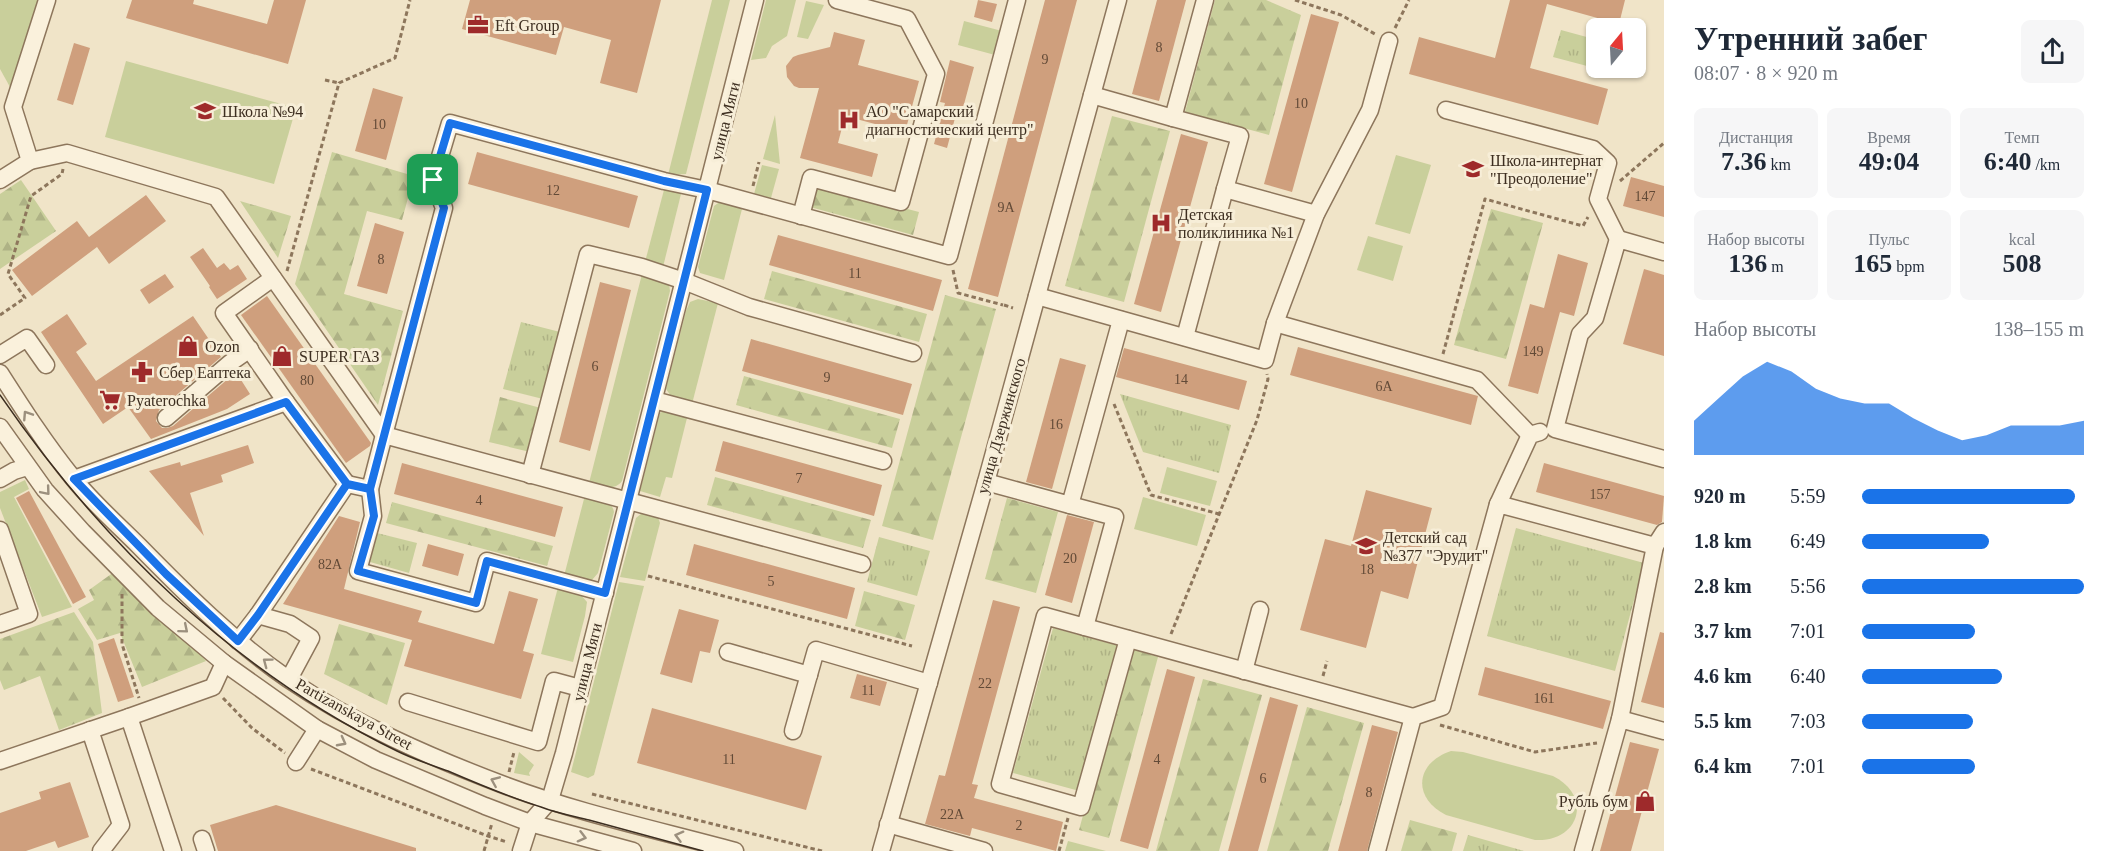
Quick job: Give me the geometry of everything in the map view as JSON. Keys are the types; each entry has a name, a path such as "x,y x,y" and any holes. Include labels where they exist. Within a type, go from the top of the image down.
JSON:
{"street":[{"path":"30,160 13,107 47,0"},
{"name":"улица Мяги","path":"550,800 605,593 755,0"},
{"path":"801,216 811,178 901,202 936,74 907,19 837,0"},
{"path":"605,593 487,561 476,603 358,571 374,516 370,489 444,208 433,180 450,123 949,256 1017,0"},
{"name":"улица Дзержинского","path":"881,851 986,482 1118,0"},
{"path":"1173,118 1205,0"},
{"path":"1037,296 1265,360 1275,322 1316,214 1370,110 1389,41"},
{"path":"1092,95 1240,136 1185,338"},
{"path":"1446,110 1593,150 1608,163 1598,199 1618,239 1594,318 1580,334 1555,429"},
{"path":"0,180 30,160 67,153 216,197 384,435 862,564"},
{"path":"1225,189 1316,214"},
{"path":"1618,239 1664,252"},
{"path":"530,475 588,254 642,267 749,307 914,353"},
{"path":"277,285 224,313 347,484 370,489"},
{"path":"1070,505 1122,320"},
{"path":"1275,322 1477,380 1530,435"},
{"path":"0,355 27,338 46,365"},
{"path":"166,418 230,363 250,349"},
{"name":"Partizanskaya Street","path":"0,373 36,430 74,479 166,574 238,641 289,679 334,707 414,748 505,785 550,800 735,851"},
{"path":"654,400 883,461"},
{"path":"74,479 286,402"},
{"name":"Partizanskaya Street","path":"0,427 45,490 158,608 224,663 317,729 422,781 530,823 633,851"},
{"path":"1530,435 1555,429 1664,459"},
{"path":"1128,639 1081,807 1000,784 1045,616 1413,717 1442,707 1498,504 1530,435"},
{"path":"0,480 14,471 27,467"},
{"path":"986,482 1115,517 1085,627"},
{"path":"238,641 347,484"},
{"path":"1498,504 1659,539 1620,719 1583,851"},
{"path":"0,530 29,614 0,624"},
{"path":"1244,671 1260,610"},
{"path":"258,615 290,624 311,638 289,679"},
{"path":"793,731 816,650 929,683"},
{"path":"728,652 809,675"},
{"path":"0,761 213,687 224,663"},
{"path":"408,702 538,742 554,681 580,688"},
{"path":"136,714 173,851"},
{"path":"1377,851 1413,717"},
{"path":"1620,719 1664,731"},
{"path":"296,762 317,729"},
{"path":"90,730 121,825 101,851"},
{"path":"521,851 530,823 550,800"},
{"path":"888,824 984,851"}],"path":[{"path":"325,80 339,83 395,58 410,0"},
{"path":"1295,0 1341,15 1389,41 1408,0"},
{"path":"277,285 339,83"},
{"path":"1439,369 1485,199 1583,226 1598,199 1664,143"},
{"path":"0,315 25,298 8,274 31,196 62,174 67,153"},
{"path":"751,193 759,162"},
{"path":"949,256 958,293 1014,308"},
{"path":"1165,649 1257,420 1268,379 1265,360"},
{"path":"1104,381 1151,495 1220,514"},
{"path":"648,576 912,646"},
{"path":"122,593 122,644 136,714"},
{"path":"1413,717 1535,752 1614,741"},
{"path":"503,767 510,770"},
{"path":"592,794 822,851"},
{"path":"1059,851 1072,804"},
{"path":"484,851 488,836"}],"green space":[{"path":"0,0 42,0 15,96 0,69"},
{"path":"712,0 730,0 686,174 668,175"},
{"path":"766,0 796,0 787,36 772,46 766,58 751,60"},
{"path":"1215,0 1266,0 1301,15 1269,135 1185,112"},
{"path":"806,1 824,5 808,39 797,37"},
{"path":"964,21 1002,31 995,55 958,45"},
{"path":"1561,30 1586,37 1586,66 1553,57"},
{"path":"126,61 296,108 274,184 105,137"},
{"path":"775,115 780,164 763,159"},
{"path":"1112,116 1170,131 1124,302 1065,286"},
{"path":"332,152 414,176 402,220 367,211 344,294 403,311 378,405 295,284"},
{"path":"1396,155 1431,165 1410,234 1375,224"},
{"path":"762,165 779,169 771,198 754,194"},
{"path":"21,180 56,231 0,269 0,194"},
{"path":"816,185 919,212 913,235 810,207"},
{"path":"665,186 682,190 663,267 645,262"},
{"path":"240,201 291,216 278,258"},
{"path":"721,201 743,205 724,280 700,273 698,267 714,206"},
{"path":"1491,209 1543,223 1506,359 1454,345"},
{"path":"1368,236 1403,246 1393,281 1357,270"},
{"path":"772,271 927,314 919,342 764,299"},
{"path":"642,274 669,284 670,291 622,481 615,486 603,487 589,483"},
{"path":"945,295 996,309 933,540 882,526"},
{"path":"698,299 718,303 692,404 673,399 666,389 686,311 690,302"},
{"path":"521,322 560,332 543,399 503,389"},
{"path":"744,376 900,419 892,448 736,405"},
{"path":"1120,394 1231,425 1219,473 1143,452"},
{"path":"500,397 541,408 530,452 489,442"},
{"path":"667,409 688,414 672,478 666,477 660,497 640,491 660,413"},
{"path":"1167,467 1217,481 1210,506 1160,493"},
{"path":"715,477 871,520 863,548 707,505"},
{"path":"25,480 29,489 14,497 72,607 42,617 0,508 0,492"},
{"path":"585,495 607,502 614,512 598,573 592,580 564,576"},
{"path":"1143,497 1206,515 1197,546 1134,529"},
{"path":"1007,498 1058,512 1036,593 985,579"},
{"path":"392,502 553,546 547,566 386,523"},
{"path":"642,513 650,513 658,517 660,523 645,581 620,577 636,518"},
{"path":"1516,528 1644,563 1615,671 1487,636"},
{"path":"377,533 417,543 409,573 370,562"},
{"path":"879,537 930,551 917,596 867,582"},
{"path":"114,572 169,618 206,661 142,687 120,633 97,640 78,609 94,600 89,590"},
{"path":"619,582 644,586 594,775 588,778 571,772"},
{"path":"558,587 580,594 587,602 573,662 541,654"},
{"path":"864,591 915,605 905,640 855,626"},
{"path":"74,612 93,642 102,713 59,730 40,676 4,690 0,680 0,639"},
{"path":"339,624 405,643 387,705 324,674"},
{"path":"1053,628 1123,647 1083,792 1013,773"},
{"path":"1129,648 1158,657 1109,838 1079,830"},
{"path":"1203,679 1262,695 1219,851 1156,851"},
{"path":"1307,707 1364,723 1328,851 1267,851"},
{"path":"1451,751 1463,752 1553,776 1566,785 1577,806 1576,816 1571,826 1562,834 1550,839 1535,840 1446,815 1427,800 1422,781 1430,764 1439,756"},
{"path":"519,752 534,765 529,773 530,776 514,773"},
{"path":"1410,820 1457,833 1452,851 1401,851"},
{"path":"1468,835 1524,851 1463,851"},
{"path":"1068,841 1106,851 1065,851"}],"building":[{"path":"132,0 194,0 193,4 267,24 274,0 306,0 288,64 126,18"},
{"path":"470,0 661,0 637,93 600,83 611,40 564,27 556,55 462,29"},
{"path":"978,0 997,4 992,22 974,17"},
{"path":"1045,0 1077,0 998,297 968,289"},
{"path":"1157,0 1186,0 1159,101 1132,94"},
{"path":"1510,0 1625,0 1620,18 1597,18 1547,4 1530,68 1608,89 1598,125 1409,74 1419,37 1495,58"},
{"path":"1311,14 1339,22 1292,192 1264,184"},
{"path":"834,32 865,40 858,65 919,81 905,132 845,116 838,143 878,154 872,177 800,158 819,88 794,86 787,77 786,66 793,57 830,47"},
{"path":"74,43 90,48 73,105 57,100"},
{"path":"950,60 974,67 963,108 958,107 947,148 934,144 945,103 940,102"},
{"path":"373,88 403,97 386,160 355,151"},
{"path":"1181,134 1208,142 1161,312 1134,304"},
{"path":"477,152 638,196 629,228 468,184"},
{"path":"1631,177 1664,186 1664,217 1623,206"},
{"path":"146,195 166,221 109,264 97,247 32,296 12,270 77,221 89,237"},
{"path":"375,223 404,232 387,294 357,286"},
{"path":"778,235 942,280 933,311 769,265"},
{"path":"203,248 217,268 224,263 230,270 238,265 247,279 217,299 190,257"},
{"path":"1558,254 1588,263 1574,316 1560,312 1538,394 1508,386 1530,304 1544,308"},
{"path":"1644,269 1664,275 1664,356 1623,344"},
{"path":"165,274 174,287 149,304 140,290"},
{"path":"600,282 631,290 590,451 559,442"},
{"path":"267,296 371,443 346,463 241,315"},
{"path":"67,314 87,344 76,352 96,381 193,316 221,357 159,410 156,421 162,428 173,426 236,372 250,394 227,409 151,439 128,407 103,424 41,332"},
{"path":"751,339 912,384 903,415 742,371"},
{"path":"1298,347 1478,396 1471,425 1290,375"},
{"path":"1124,348 1247,381 1239,410 1116,377"},
{"path":"1060,358 1086,365 1052,489 1026,482"},
{"path":"723,441 882,485 874,516 715,471"},
{"path":"248,445 254,463 221,475 223,482 190,493 204,536 149,471 180,462 181,466"},
{"path":"402,463 563,507 555,537 394,494"},
{"path":"1544,463 1664,496 1662,522 1657,525 1536,492"},
{"path":"1366,490 1432,508 1408,599 1381,591 1366,648 1300,630 1325,539 1351,546"},
{"path":"29,491 86,597 73,604 16,498"},
{"path":"1067,515 1094,522 1072,603 1045,595"},
{"path":"339,516 360,522 344,589 422,611 418,622 494,644 509,591 538,599 523,651 534,654 521,699 404,666 412,640 283,604"},
{"path":"428,544 464,554 458,576 422,566"},
{"path":"694,544 855,588 847,619 686,575"},
{"path":"993,600 1020,607 972,784 978,785 974,798 1063,822 1056,851 972,828 970,836 925,824 939,775 945,776"},
{"path":"679,609 719,620 710,653 700,651 692,683 660,674"},
{"path":"1660,632 1664,633 1664,708 1641,702"},
{"path":"114,638 134,697 118,702 98,644"},
{"path":"1485,667 1611,701 1603,729 1478,695"},
{"path":"1167,669 1195,677 1148,849 1120,841"},
{"path":"857,674 887,682 880,706 850,698"},
{"path":"1270,697 1298,705 1258,851 1228,851"},
{"path":"652,708 822,756 806,810 637,763"},
{"path":"1372,725 1398,732 1367,851 1338,851"},
{"path":"1630,742 1659,749 1631,851 1600,851"},
{"path":"70,782 89,837 58,848 55,841 26,851 0,851 0,813 41,799 39,792"},
{"path":"276,805 416,848 416,851 218,851 210,825"}],"tram line":[{"path":"0,395 39,449 82,502 127,551 227,642 281,683 338,719 397,751 505,795 553,811 703,851"}],"place":[{"name":"Eft Group","path":"478,25"},
{"name":"Школа №94","path":"205,111"},
{"name":"АО \"Самарский диагностический центр\"","path":"849,120"},
{"name":"Школа-интернат \"Преодоление\"","path":"1473,169"},
{"name":"Детская поликлиника №1","path":"1161,223"},
{"name":"Ozon","path":"188,346"},
{"name":"SUPER ГАЗ","path":"282,356"},
{"name":"Сбер Еаптека","path":"142,372"},
{"name":"Pyaterochka","path":"110,400"},
{"name":"Детский сад №377 \"Эрудит\"","path":"1366,546"},
{"name":"Рубль бум","path":"1645,801"}],"route":[{"path":"433,180 444,208 370,489 347,484 238,641 166,574 74,479 286,402 347,484 370,489 374,516 358,571 476,603 487,561 605,593 707,190 664,181 450,123 433,180"}]}
